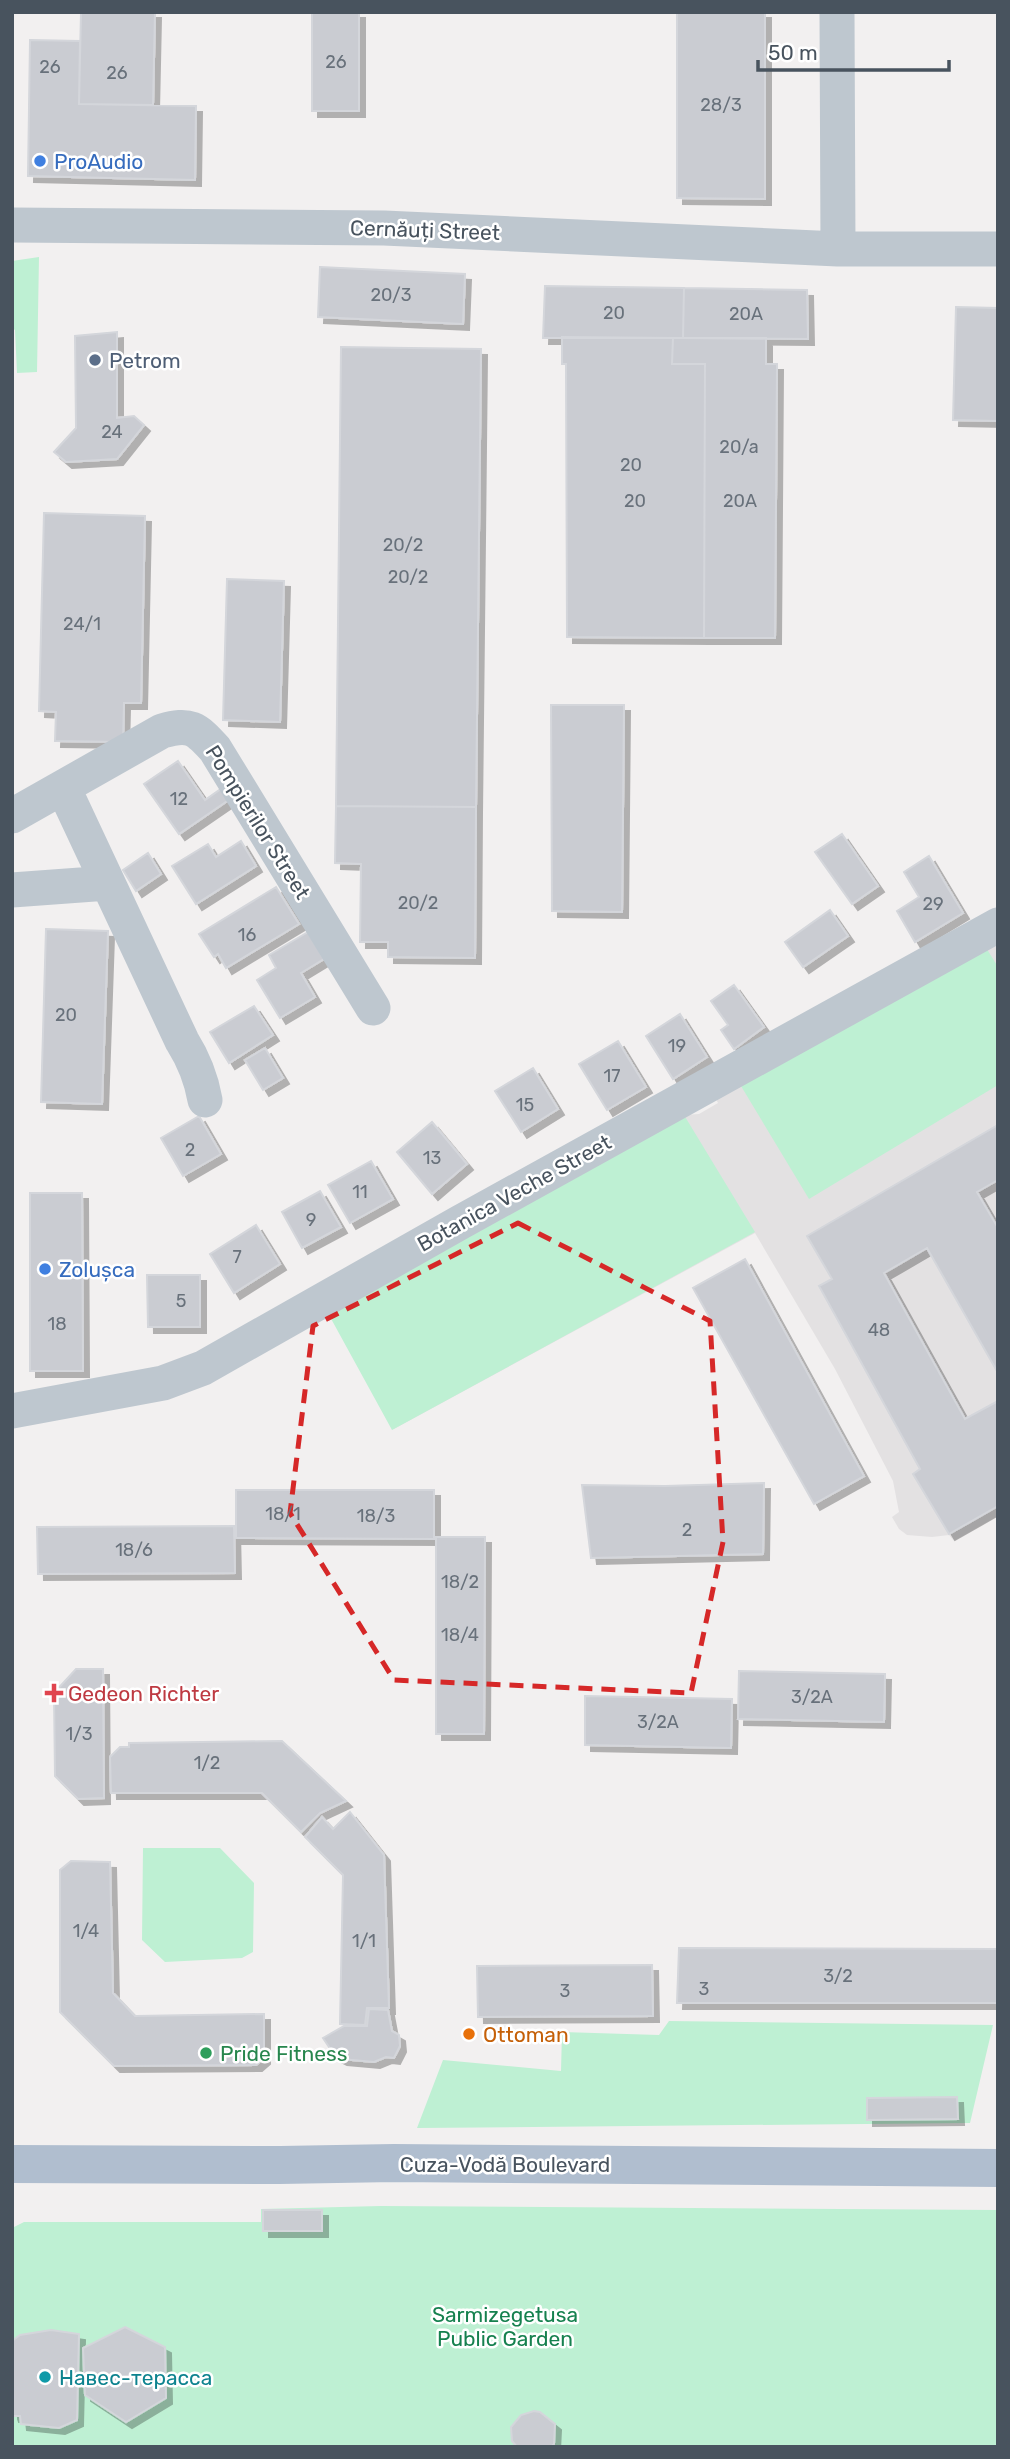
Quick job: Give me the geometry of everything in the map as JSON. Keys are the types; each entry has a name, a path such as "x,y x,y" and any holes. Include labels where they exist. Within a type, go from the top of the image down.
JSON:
{"main road":[{"name":"Cuza-Vodă Boulevard","path":"12,2164 394,2163 998,2168"}],"street":[{"path":"836,12 838,249"},
{"name":"Cernăuți Street","path":"12,225 384,228 838,249 998,249"},
{"name":"Pompierilor Street","path":"12,816 162,732 178,726 195,729 215,749 373,1009"},
{"path":"63,787 182,1041 192,1057 201,1079 205,1100"},
{"path":"12,890 108,883"},
{"name":"Botanica Veche Street","path":"12,1411 163,1383 203,1368 998,925"}],"highlighted area":[{"path":"518,1223 710,1321 723,1542 691,1693 394,1680 290,1513 313,1326"}],"shaded area":[{"path":"998,938 998,1516 954,1541 949,1535 907,1535 899,1529 892,1517 899,1512 893,1481 835,1369 755,1233 392,1430 684,1115 699,1114 718,1103 715,1097"}],"green space":[{"path":"39,257 37,372 17,373 15,330 12,328 12,261"},
{"path":"985,946 998,967 998,1085 809,1199 741,1086"},
{"path":"684,1115 755,1232 392,1430 329,1315"},
{"path":"143,1848 220,1848 254,1883 253,1952 242,1958 165,1962 142,1940"},
{"path":"669,2021 993,2025 970,2123 417,2128 443,2060 561,2071 562,2032 659,2035"},
{"name":"Sarmizegetusa Public Garden","path":"381,2206 998,2210 998,2447 12,2447 12,2228 24,2222 261,2222 261,2209"}],"building":[{"path":"81,12 155,12 153,105 79,104"},
{"path":"312,12 359,12 359,111 312,111"},
{"path":"677,12 765,12 765,199 677,198"},
{"path":"30,40 80,41 79,104 196,106 195,180 28,176"},
{"path":"320,267 465,274 463,324 318,317"},
{"path":"545,286 684,288 683,338 543,338"},
{"path":"684,288 807,290 808,339 683,338"},
{"path":"956,307 998,308 998,421 953,420"},
{"path":"117,332 117,418 134,416 144,425 117,459 66,462 54,452 76,428 75,336"},
{"path":"562,337 673,338 672,364 705,364 704,638 567,637 566,364 562,364"},
{"path":"673,338 766,338 766,364 777,364 775,638 704,638 705,364 672,364"},
{"path":"341,347 481,349 476,807 336,806"},
{"path":"44,513 145,516 141,703 124,703 123,742 55,741 56,712 39,711"},
{"path":"227,579 284,581 280,722 223,720"},
{"path":"551,705 624,705 622,912 552,911"},
{"path":"178,761 205,800 225,786 233,797 179,834 144,784"},
{"path":"336,806 476,807 475,958 388,957 388,942 360,942 361,864 335,863"},
{"path":"842,834 878,886 852,904 815,852"},
{"path":"241,841 256,866 196,904 172,866 208,844 216,857"},
{"path":"148,853 161,874 136,891 123,870"},
{"path":"929,856 963,913 915,942 897,911 919,897 904,872"},
{"path":"276,887 299,924 226,968 218,954 214,957 199,934"},
{"path":"830,910 848,936 803,967 785,942"},
{"path":"46,929 108,931 102,1104 41,1102"},
{"path":"308,932 324,959 301,973 315,997 280,1018 257,980 276,968 269,955"},
{"path":"734,985 764,1027 734,1049 721,1030 728,1025 711,1001"},
{"path":"254,1006 273,1035 229,1063 210,1032"},
{"path":"680,1014 707,1057 673,1079 646,1036"},
{"path":"618,1041 646,1087 607,1110 579,1064"},
{"path":"265,1048 283,1078 263,1090 245,1060"},
{"path":"533,1068 558,1109 521,1132 495,1091"},
{"path":"199,1116 221,1154 183,1176 161,1138"},
{"path":"432,1122 467,1164 432,1194 397,1152"},
{"path":"998,1125 998,1180 977,1192 998,1228 998,1373 927,1248 884,1273 965,1419 998,1401 998,1506 949,1534 913,1474 920,1469 819,1286 832,1279 807,1236"},
{"path":"371,1161 393,1199 350,1223 328,1185"},
{"path":"320,1191 341,1227 302,1248 282,1212"},
{"path":"30,1193 82,1193 83,1371 30,1371"},
{"path":"256,1225 280,1264 234,1293 210,1254"},
{"path":"745,1259 864,1476 814,1504 693,1288"},
{"path":"147,1275 200,1275 200,1327 148,1327"},
{"path":"764,1483 763,1554 591,1558 582,1485"},
{"path":"236,1490 434,1490 434,1539 236,1538"},
{"path":"234,1526 235,1573 38,1574 37,1527"},
{"path":"436,1537 485,1537 484,1734 436,1734"},
{"path":"76,1669 103,1669 104,1798 78,1799 55,1776 54,1693"},
{"path":"739,1671 885,1674 884,1722 738,1719"},
{"path":"585,1696 732,1699 731,1748 585,1745"},
{"path":"282,1741 346,1801 320,1813 301,1832 262,1793 111,1793 110,1757 120,1747 129,1747 129,1743"},
{"path":"350,1812 384,1855 389,2008 367,2008 365,2025 340,2024 343,1875 305,1837 322,1817 333,1829"},
{"path":"71,1861 110,1862 113,1993 135,2016 264,2014 264,2058 256,2065 114,2066 60,2012 60,1870"},
{"path":"679,1948 998,1949 998,2003 677,2003"},
{"path":"652,1965 653,2016 478,2017 477,1966"},
{"path":"369,2009 388,2010 392,2031 399,2035 400,2046 394,2058 386,2057 374,2062 335,2056 323,2038 344,2026 367,2026"},
{"path":"957,2097 958,2119 867,2120 867,2098"},
{"path":"263,2210 322,2210 322,2231 263,2231"},
{"path":"125,2327 165,2347 166,2398 126,2422 85,2395 83,2348"},
{"name":"Навес-терасса","path":"51,2330 79,2334 77,2420 59,2428 21,2424 20,2416 13,2416 12,2413 12,2341 20,2335"},
{"path":"540,2412 555,2424 554,2444 551,2447 517,2447 512,2441 511,2427 521,2415"}],"place":[{"name":"ProAudio","path":"40,161"},
{"name":"Petrom","path":"95,360"},
{"name":"Zolușca","path":"45,1269"},
{"name":"Gedeon Richter","path":"54,1693"},
{"name":"Ottoman","path":"469,2034"},
{"name":"Pride Fitness","path":"206,2053"},
{"name":"Навес-терасса","path":"45,2377"}]}
